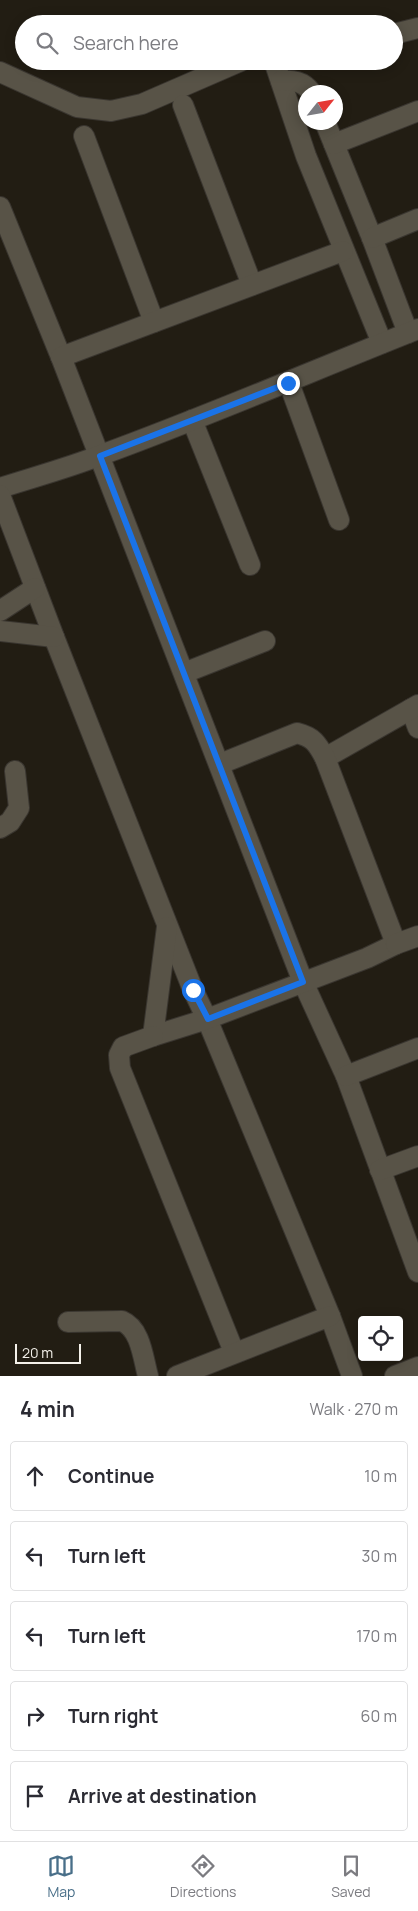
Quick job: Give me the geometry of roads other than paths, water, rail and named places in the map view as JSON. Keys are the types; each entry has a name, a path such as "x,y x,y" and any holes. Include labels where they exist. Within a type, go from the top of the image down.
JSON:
{"street":[{"path":"403,32 418,28"},
{"path":"0,72 77,108 111,110 142,104 220,70"},
{"path":"277,70 306,156 382,343"},
{"path":"281,81 296,80 303,85"},
{"path":"183,105 252,285"},
{"path":"334,144 418,111"},
{"path":"0,488 100,456 288,383 413,331 372,238 328,130"},
{"path":"84,136 154,322"},
{"path":"0,207 62,357 303,982 346,1076 417,1265"},
{"path":"372,238 418,219"},
{"path":"62,357 343,251"},
{"path":"288,383 339,520"},
{"path":"192,420 250,565"},
{"path":"0,495 193,990 208,1019 330,1316 352,1376"},
{"path":"0,611 35,588"},
{"path":"0,631 54,637"},
{"path":"184,673 265,642"},
{"path":"325,758 414,707 418,728"},
{"path":"220,764 296,733 308,736 318,745 325,758 396,944"},
{"path":"0,828 10,822 19,808 15,771"},
{"path":"153,1036 168,924"},
{"path":"234,1352 120,1068 119,1055 123,1047 208,1019 367,958 418,936"},
{"path":"346,1076 418,1048"},
{"path":"380,1170 418,1156"},
{"path":"177,1376 234,1352 330,1316"},
{"path":"68,1322 122,1321 129,1324 135,1332 148,1376"},
{"path":"395,1376 418,1367"}]}
